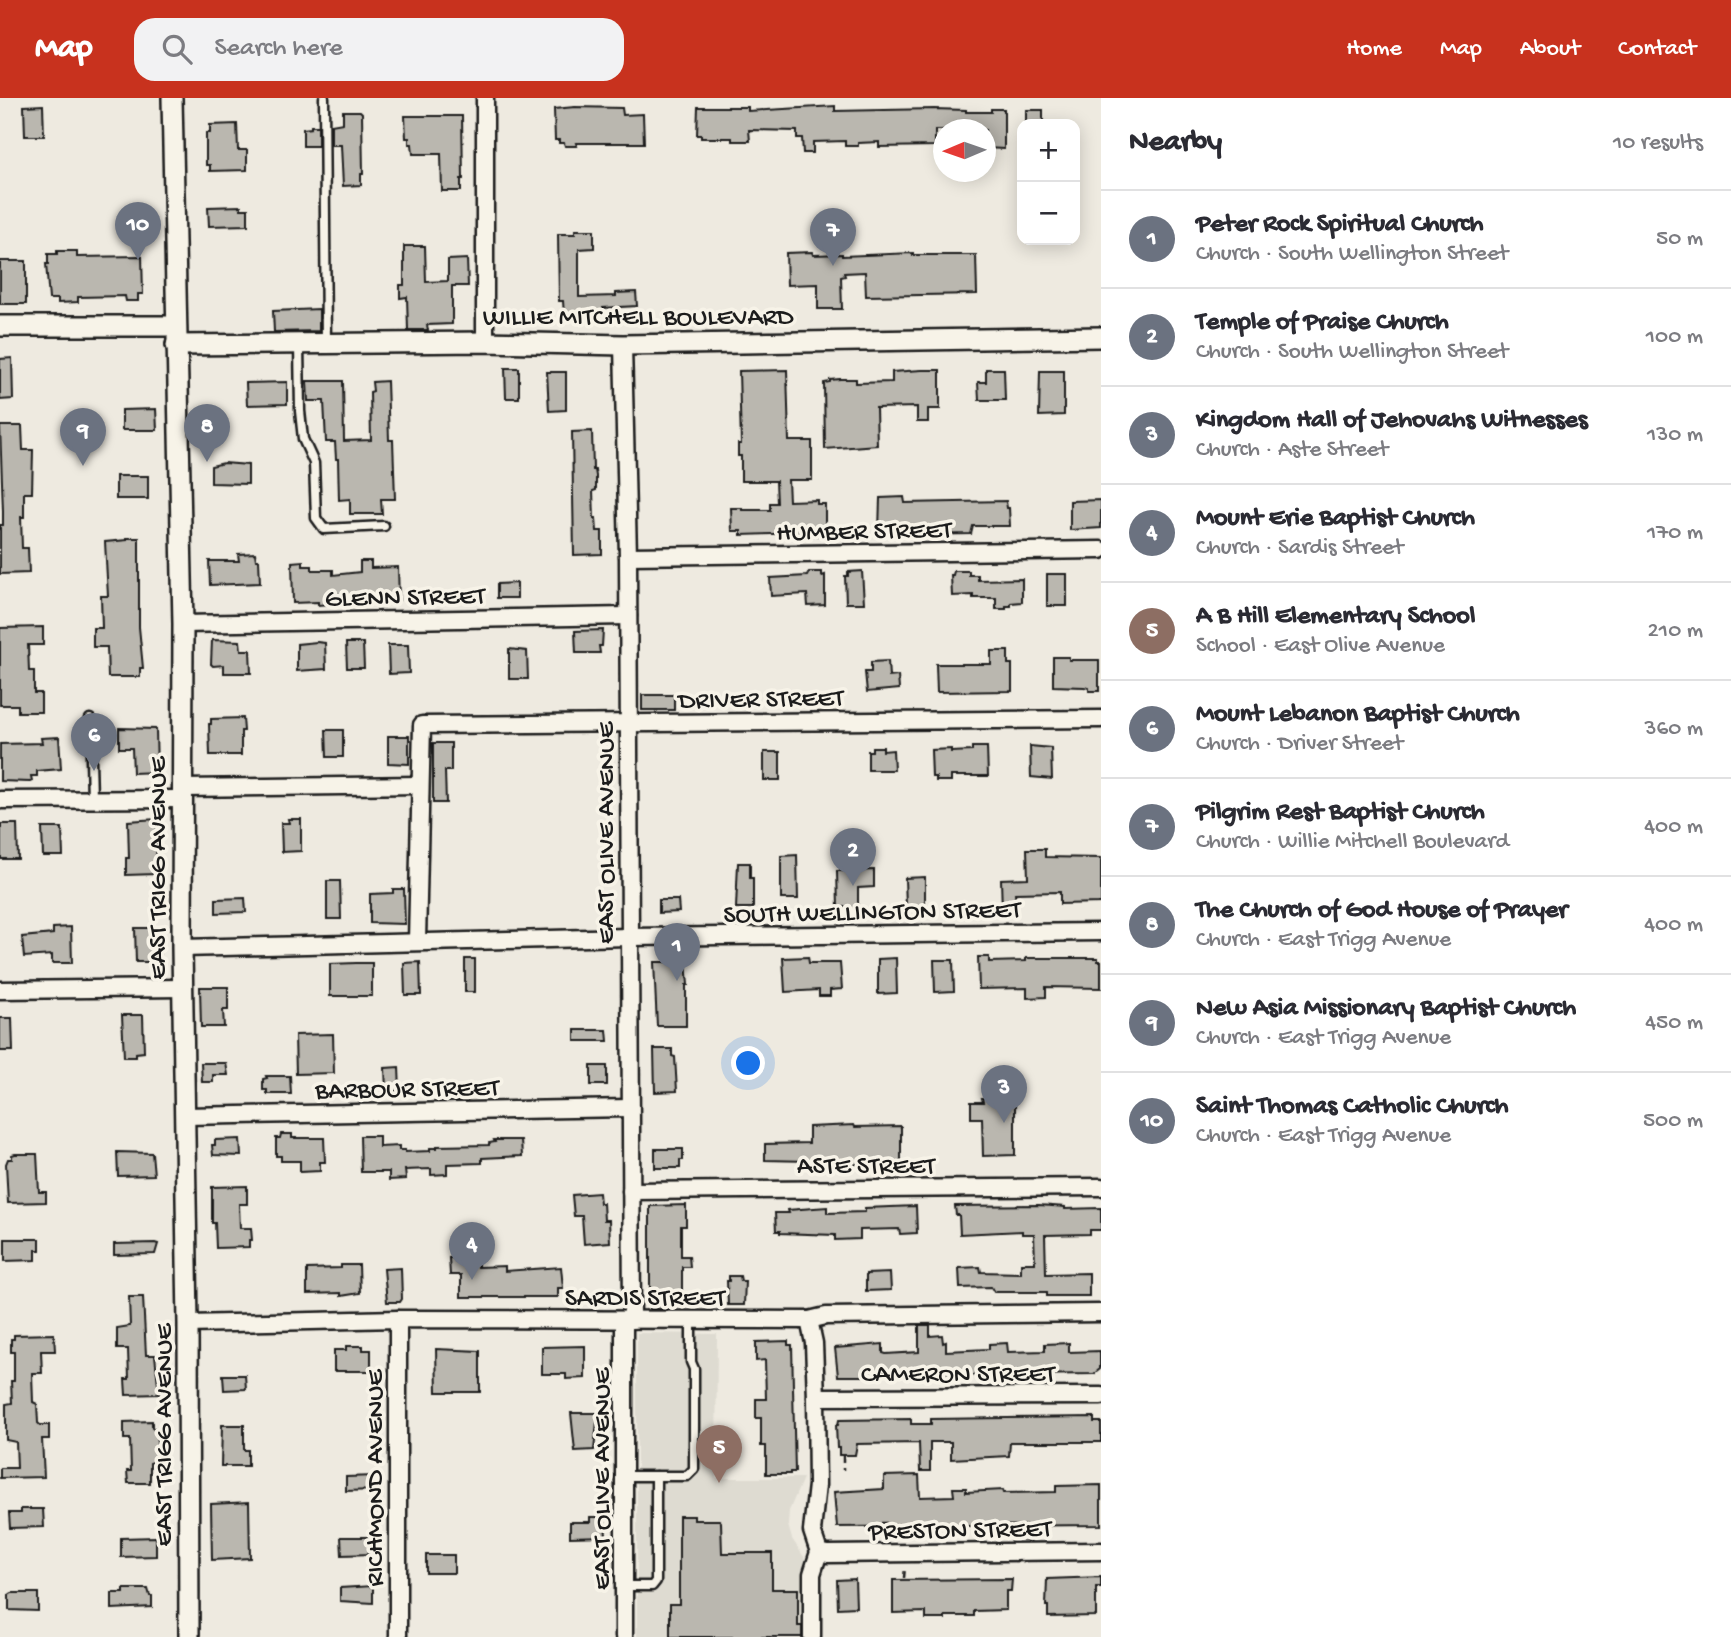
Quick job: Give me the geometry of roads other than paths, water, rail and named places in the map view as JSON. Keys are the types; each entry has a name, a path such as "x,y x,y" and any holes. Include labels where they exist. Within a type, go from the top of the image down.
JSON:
{"street":[{"name":"EAST TRIGG AVENUE","path":"172,98 183,624 182,948 188,1324 189,1637"},
{"path":"485,98 485,342"},
{"name":"WILLIE MITCHELL BOULEVARD","path":"0,326 299,344 485,342 623,345 1101,337"},
{"name":"EAST OLIVE AVENUE","path":"623,345 628,556 631,1191 624,1476 624,1637"},
{"name":"HUMBER STREET","path":"628,556 1101,550"},
{"name":"GLENN STREET","path":"183,624 628,616"},
{"name":"DRIVER STREET","path":"420,785 422,725 1101,719"},
{"path":"0,800 92,799 182,793 420,785 417,941"},
{"name":"SOUTH WELLINGTON STREET","path":"182,948 628,937 1101,932"},
{"path":"0,990 183,988"},
{"name":"BARBOUR STREET","path":"185,1116 630,1108"},
{"name":"ASTE STREET","path":"631,1191 1101,1187"},
{"name":"SARDIS STREET","path":"188,1324 398,1319 809,1320 826,1316 1101,1313"},
{"name":"RICHMOND AVENUE","path":"398,1319 398,1637"},
{"path":"809,1320 814,1343 816,1397 817,1485 812,1531 819,1552 812,1574 812,1637"},
{"name":"CAMERON STREET","path":"816,1397 1101,1396"},
{"name":"PRESTON STREET","path":"819,1552 828,1555 1101,1551"}],"lane":[{"path":"324,98 326,344"},
{"path":"299,344 300,411 303,439 314,463 316,518 324,528 384,526"},
{"path":"90,719 92,799"},
{"path":"624,1476 687,1476 694,1469 691,1320"},
{"path":"624,1586 652,1586 656,1581 656,1476"}],"place":[{"name":"Saint Thomas Catholic Church","path":"138,260"},
{"name":"Pilgrim Rest Baptist Church","path":"833,266"},
{"name":"The Church of God House of Prayer","path":"207,462"},
{"name":"New Asia Missionary Baptist Church","path":"83,466"},
{"name":"Mount Lebanon Baptist Church","path":"94,771"},
{"name":"Temple of Praise Church","path":"853,886"},
{"name":"Peter Rock Spiritual Church","path":"677,981"},
{"name":"Kingdom Hall of Jehovahs Witnesses","path":"1004,1123"},
{"name":"Mount Erie Baptist Church","path":"472,1280"},
{"name":"A B Hill Elementary School","path":"719,1483"}]}
